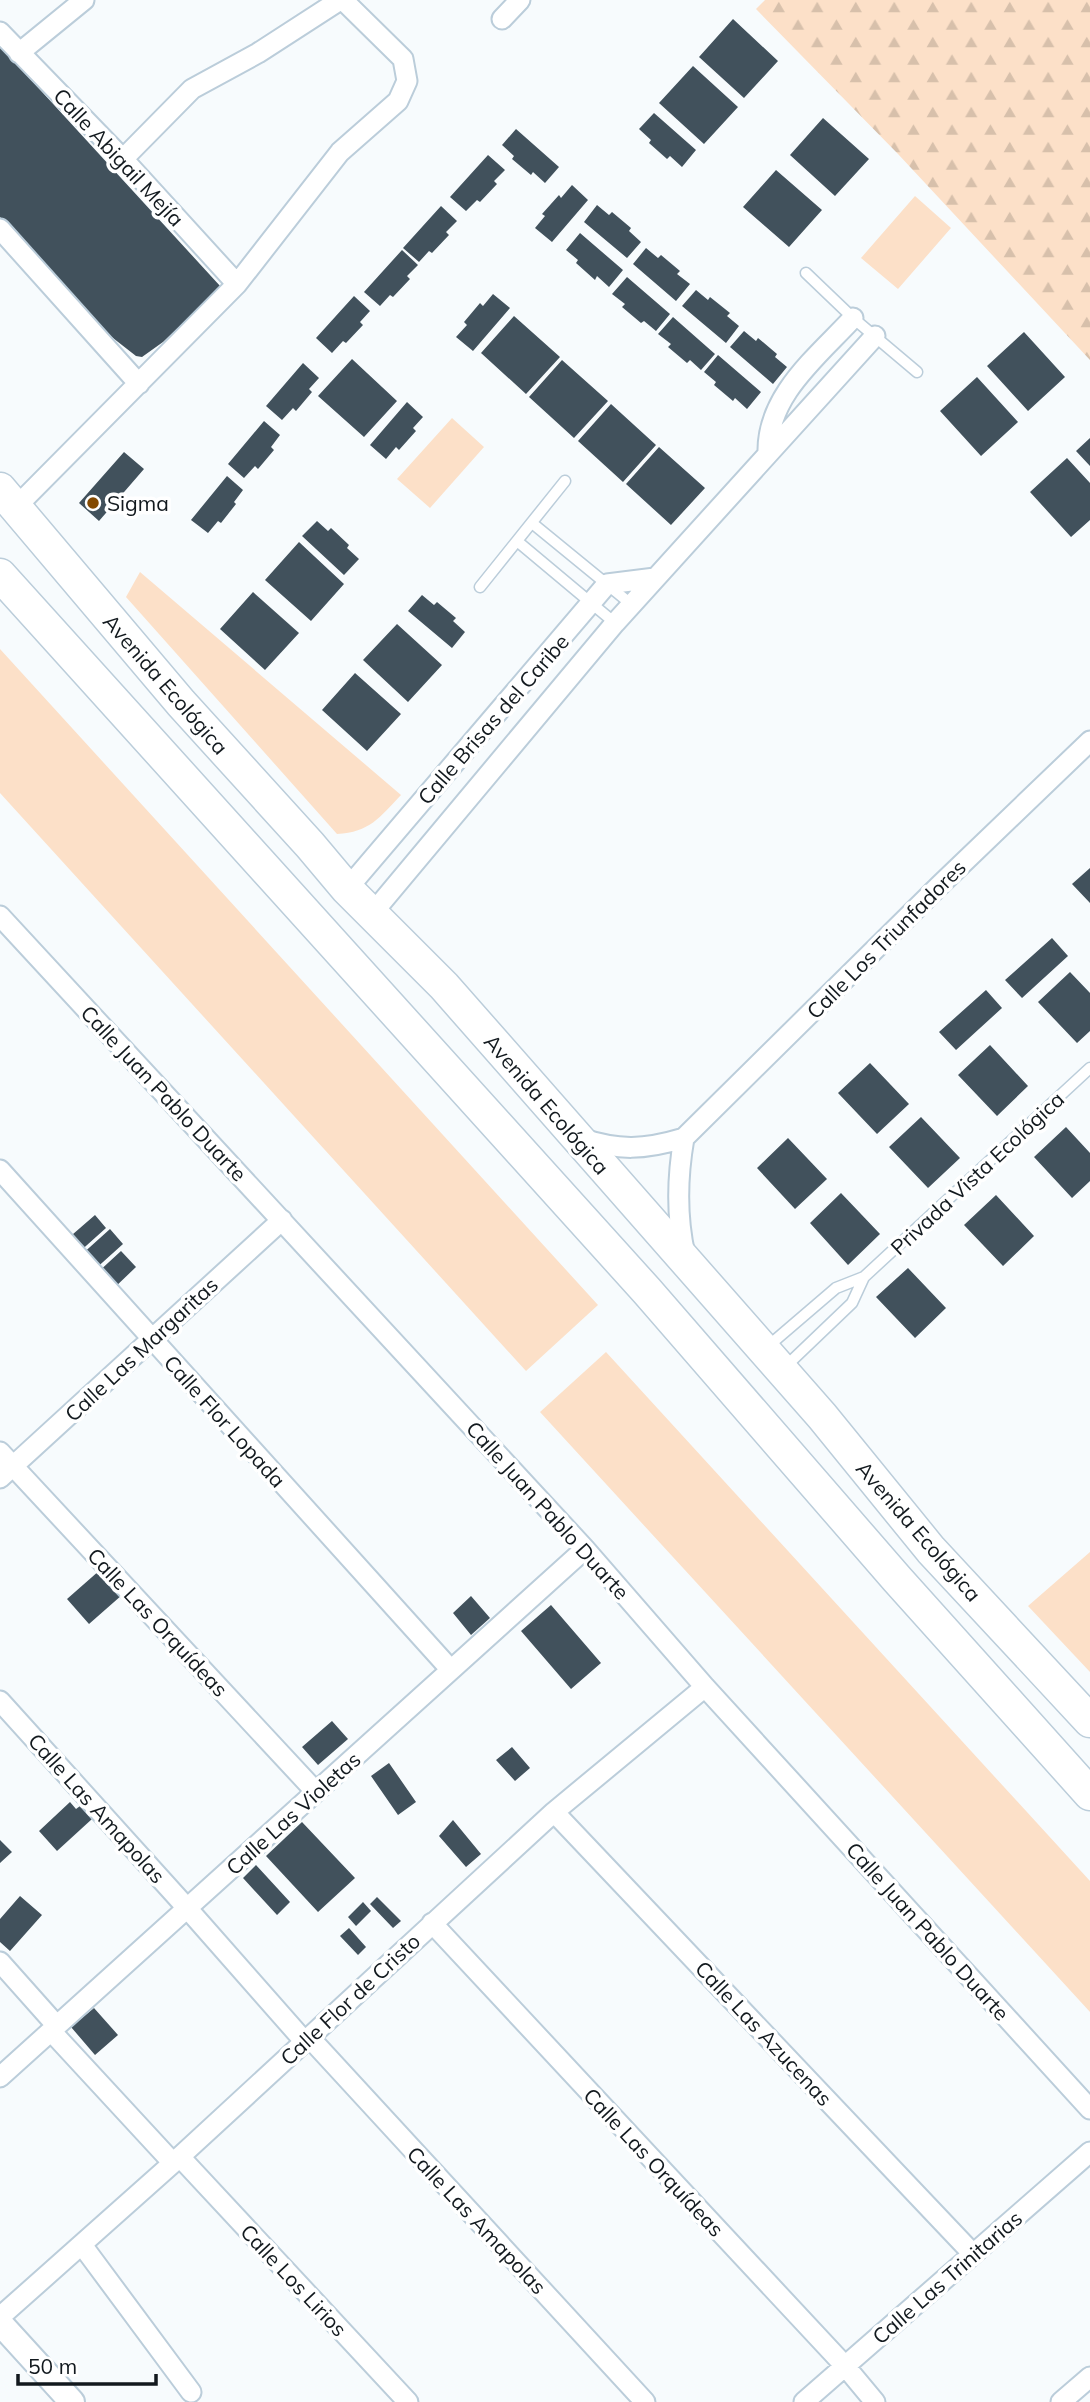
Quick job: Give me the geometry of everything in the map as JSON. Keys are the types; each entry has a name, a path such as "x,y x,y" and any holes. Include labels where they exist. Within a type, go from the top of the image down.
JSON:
{"main road":[{"name":"Avenida Ecológica","path":"8,498 181,703 370,915 444,986 822,1416 931,1550 1090,1721"},
{"path":"0,575 647,1291 897,1580 1090,1794"}],"street":[{"path":"19,53 84,0"},
{"path":"8,498 139,384 237,284 340,152 398,101 407,81 403,59 342,0 258,53 192,89 123,159"},
{"path":"502,19 520,0"},
{"name":"Calle Abigail Mejía","path":"0,32 123,159 237,284"},
{"path":"0,229 139,384"},
{"path":"768,454 768,438 774,415 789,388 853,318"},
{"name":"Calle Brisas del Caribe","path":"370,915 631,604 874,337"},
{"path":"607,584 654,578"},
{"name":"Calle Brisas del Caribe","path":"346,889 607,584"},
{"name":"Calle Los Triunfadores","path":"574,1136 601,1145 629,1149 656,1147 684,1138 1090,741"},
{"name":"Calle Juan Pablo Duarte","path":"0,916 585,1549 705,1686 1090,2109"},
{"path":"684,1138 678,1171 678,1202 680,1233 687,1263"},
{"name":"Calle Flor Lopada","path":"0,1170 451,1670"},
{"name":"Calle Las Margaritas","path":"4,1466 151,1340 282,1220"},
{"name":"Calle Las Orquídeas","path":"4,1466 316,1792"},
{"name":"Calle Las Violetas","path":"0,2077 585,1549"},
{"name":"Calle Flor de Cristo","path":"0,2317 176,2160 554,1812 705,1686"},
{"name":"Calle Las Amapolas","path":"0,1701 307,2039 645,2402"},
{"name":"Calle Las Azucenas","path":"554,1812 973,2254"},
{"name":"Calle Las Orquídeas","path":"432,1923 875,2402"},
{"path":"0,1962 54,2028"},
{"name":"Calle Los Lirios","path":"54,2028 176,2160 408,2402"},
{"name":"Calle Las Trinitarias","path":"804,2402 1090,2152"},
{"path":"82,2245 191,2392"},
{"path":"0,2323 72,2402"},
{"path":"1061,2402 1087,2387"}],"lane":[{"path":"806,273 874,337 917,372"},
{"path":"480,587 565,481"},
{"path":"532,523 631,604"},
{"path":"517,541 615,623"},
{"name":"Privada Vista Ecológica","path":"773,1360 836,1288 864,1277 1090,1068"},
{"name":"Privada Vista Ecológica","path":"773,1360 852,1303 864,1277"}],"green space":[{"path":"765,0 1090,0 1090,360 898,154 756,9"},
{"path":"915,196 951,228 898,289 861,258"},
{"path":"452,418 484,447 430,508 397,479"},
{"path":"140,572 401,795 366,827 337,834 126,597"},
{"path":"0,649 598,1305 526,1371 0,793"},
{"path":"606,1352 1090,1881 1090,2012 540,1412"},
{"path":"1090,1552 1090,1672 1028,1606"}],"building":[{"path":"733,19 778,61 744,98 699,57"},
{"path":"0,46 221,287 163,342 142,357 136,356 104,331 0,217"},
{"path":"693,66 738,107 704,144 659,103"},
{"path":"654,113 696,150 682,167 670,156 667,159 649,143 651,140 639,129"},
{"path":"823,118 869,159 835,196 790,155"},
{"path":"516,129 559,167 545,183 512,159 514,156 502,145"},
{"path":"488,155 505,170 494,181 497,184 480,202 477,200 466,211 450,197"},
{"path":"776,170 822,210 789,247 743,207"},
{"path":"572,185 588,200 552,242 535,228 545,216 542,214"},
{"path":"597,205 609,215 612,212 631,228 629,231 641,242 627,258 584,222"},
{"path":"441,206 457,221 446,232 449,235 419,262 403,248"},
{"path":"580,233 623,270 609,287 597,276 595,280 566,250"},
{"path":"646,248 658,258 661,255 680,271 677,274 690,284 676,301 633,264"},
{"path":"402,250 418,265 407,276 410,279 380,306 364,292"},
{"path":"627,277 670,314 656,331 644,321 641,323 622,307 625,304 612,294"},
{"path":"696,290 730,313 727,316 739,326 726,343 682,306"},
{"path":"493,294 510,308 473,351 456,337 467,325 464,322 480,303 483,306"},
{"path":"354,296 370,311 360,322 363,325 332,353 316,338"},
{"path":"514,316 560,357 526,394 481,353"},
{"path":"673,317 715,354 701,370 690,360 687,363 668,347 671,344 658,334"},
{"path":"744,331 756,341 758,338 777,354 775,357 787,367 773,384 730,347"},
{"path":"1024,332 1065,377 1028,411 987,366"},
{"path":"718,355 761,392 747,409 714,385 716,382 704,372"},
{"path":"352,359 397,401 364,437 318,396"},
{"path":"562,360 608,401 574,438 529,397"},
{"path":"303,363 319,378 309,389 312,392 296,411 293,408 282,420 266,406"},
{"path":"977,377 1018,422 981,456 940,411"},
{"path":"407,402 423,417 413,428 416,431 399,450 396,447 386,459 370,445"},
{"path":"611,404 656,445 623,482 578,441"},
{"path":"264,421 280,435 271,447 274,450 258,469 255,466 244,478 228,464"},
{"path":"1090,438 1090,466 1076,451"},
{"path":"659,447 705,488 671,525 626,484"},
{"path":"124,452 144,469 99,521 79,503"},
{"path":"1067,458 1090,483 1090,520 1071,537 1030,492"},
{"path":"227,476 243,490 221,523 218,521 208,533 191,520"},
{"path":"317,521 328,531 331,528 359,559 344,575 302,536"},
{"path":"299,542 344,584 311,621 265,580"},
{"path":"253,592 299,633 265,670 220,629"},
{"path":"422,595 434,605 437,602 456,618 453,621 465,632 452,648 408,611"},
{"path":"397,624 442,665 408,702 363,660"},
{"path":"355,673 401,714 367,751 322,710"},
{"path":"1090,868 1090,903 1072,884"},
{"path":"1052,938 1068,956 1022,998 1005,980"},
{"path":"1070,972 1090,993 1090,1031 1077,1043 1038,1002"},
{"path":"986,990 1002,1008 956,1050 939,1032"},
{"path":"990,1045 1028,1086 997,1116 958,1075"},
{"path":"870,1063 909,1104 877,1134 838,1093"},
{"path":"921,1117 960,1158 928,1188 889,1147"},
{"path":"1066,1127 1090,1153 1090,1181 1072,1198 1034,1157"},
{"path":"788,1138 827,1179 795,1209 757,1168"},
{"path":"841,1193 880,1234 848,1265 810,1223"},
{"path":"996,1195 1034,1236 1003,1266 964,1225"},
{"path":"95,1215 106,1228 77,1254 65,1241"},
{"path":"110,1229 123,1244 93,1271 80,1256"},
{"path":"121,1251 136,1267 112,1290 96,1274"},
{"path":"908,1268 946,1308 915,1338 876,1297"},
{"path":"100,1570 122,1595 89,1624 67,1599"},
{"path":"471,1596 490,1618 471,1635 453,1613"},
{"path":"551,1605 601,1663 571,1689 521,1631"},
{"path":"332,1721 348,1739 318,1765 302,1747"},
{"path":"512,1747 530,1768 515,1781 496,1760"},
{"path":"389,1763 416,1802 398,1815 371,1776"},
{"path":"70,1802 76,1809 80,1806 92,1819 57,1851 39,1831"},
{"path":"453,1820 481,1854 466,1867 439,1836"},
{"path":"302,1822 355,1878 318,1912 266,1856"},
{"path":"0,1840 12,1852 0,1863"},
{"path":"256,1865 290,1902 277,1915 243,1878"},
{"path":"20,1896 42,1915 10,1951 0,1942 0,1919"},
{"path":"377,1897 401,1921 393,1928 370,1904"},
{"path":"363,1902 371,1911 356,1926 348,1917"},
{"path":"349,1928 366,1947 358,1955 340,1936"},
{"path":"94,2008 118,2035 95,2055 71,2027"}],"place":[{"name":"Sigma","path":"93,503"}]}
